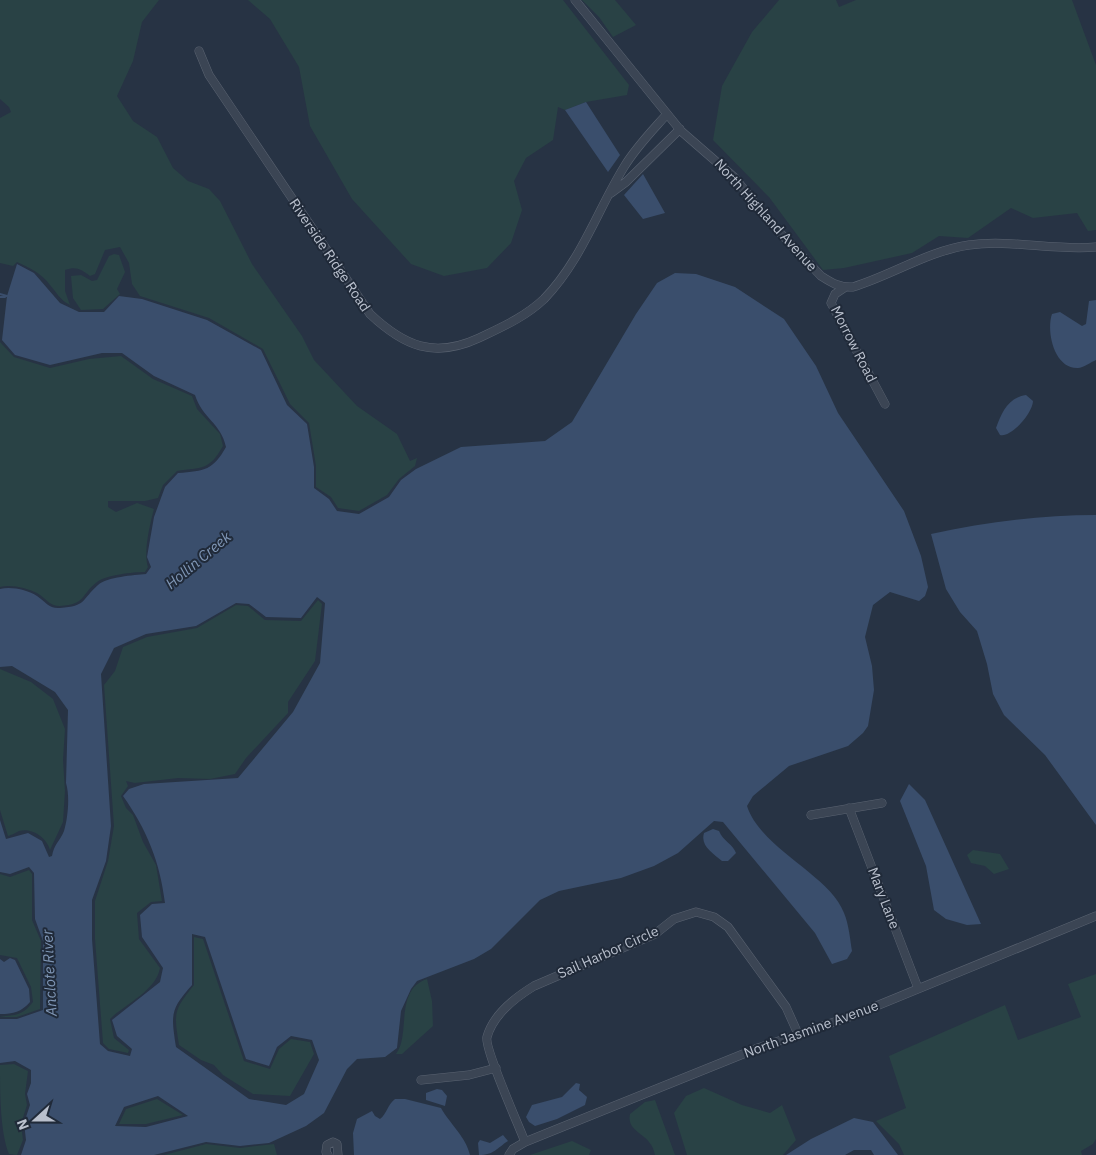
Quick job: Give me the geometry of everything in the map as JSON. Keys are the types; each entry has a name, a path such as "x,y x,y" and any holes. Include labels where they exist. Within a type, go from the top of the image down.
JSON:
{"street":[{"name":"North Highland Avenue","path":"575,0 680,129 734,178 770,221 821,276 844,288"},
{"name":"Riverside Ridge Road","path":"199,50 209,75 370,314 389,331 406,342 430,347 459,346 515,322 543,299 566,273 640,143 667,114"},
{"name":"Riverside Ridge Road","path":"610,194 626,182 680,129"},
{"path":"844,288 868,282 921,259 967,245 1096,247"},
{"name":"Morrow Road","path":"844,288 835,294 831,303 885,404"},
{"path":"811,815 882,803"},
{"name":"Mary Lane","path":"849,808 918,988"},
{"name":"Sail Harbor Circle","path":"525,1142 490,1054 487,1038 493,1024 518,997 544,980 655,934 674,919 696,912 714,917 728,927 786,1008 799,1036"},
{"name":"North Jasmine Avenue","path":"509,1155 513,1149 525,1142 712,1066 799,1036 1096,916"},
{"path":"421,1080 469,1075 496,1068"}],"green space":[{"path":"0,0 159,0 142,22 133,61 117,96 133,121 157,137 173,168 188,181 209,189 220,201 252,264 302,336 314,360 357,406 397,434 410,461 417,458 415,466 399,479 387,495 359,511 338,508 331,497 316,487 316,466 309,423 290,404 263,349 209,318 140,296 132,284 129,263 120,247 105,250 95,274 90,276 75,268 65,270 65,291 70,305 61,299 47,281 35,271 17,262 13,266 0,263 0,118 11,112 9,107 0,99"},
{"path":"248,0 563,0 629,85 627,95 586,102 565,110 558,107 553,140 526,158 514,181 522,210 511,243 487,268 444,276 411,264 352,199 310,126 299,67 270,19"},
{"path":"582,0 615,0 636,25 613,37 599,17"},
{"path":"779,0 836,0 839,7 856,0 1072,0 1096,65 1096,230 1088,231 1077,213 1033,218 1011,208 968,238 939,236 912,253 844,268 823,270 769,197 713,140 722,86 752,32"},
{"path":"119,255 125,272 117,289 120,294 103,309 81,310 73,298 71,276 81,275 92,281 97,280 109,256"},
{"path":"0,342 14,357 50,368 89,359 121,356 153,379 192,396 197,409 220,434 223,446 213,460 199,468 177,471 163,485 158,498 145,501 108,501 108,507 116,512 137,503 154,509 146,554 148,567 145,572 107,577 97,582 79,601 69,605 53,605 37,593 14,586 0,587"},
{"path":"318,600 322,604 315,661 288,702 288,713 246,758 235,774 210,779 178,778 135,783 126,781 128,786 121,796 126,808 133,815 143,842 156,865 162,901 151,902 137,913 139,939 160,968 153,984 110,1019 114,1038 129,1050 128,1053 109,1049 103,1043 95,939 95,901 108,861 114,826 104,685 115,671 123,647 147,637 197,628 236,605 248,606 265,620 301,621"},
{"path":"0,669 31,682 53,699 65,729 63,822 50,850 46,841 34,832 24,830 8,836 0,810"},
{"path":"973,850 1000,854 1009,869 994,874 985,866 971,863 967,855"},
{"path":"29,870 32,874 32,920 41,941 40,1009 17,1017 0,1017 22,1013 33,1002 31,987 17,958 0,955 0,874 10,877"},
{"path":"194,937 203,939 244,1061 270,1069 279,1049 291,1039 310,1042 314,1054 290,1096 253,1094 223,1075 214,1065 201,1060 179,1045 176,1026 177,1013 182,1001 194,985"},
{"path":"1096,974 1096,1139 1093,1144 1081,1151 1082,1155 904,1155 899,1144 876,1121 906,1108 889,1056 1005,1005 1018,1040 1081,1017 1068,984"},
{"path":"427,979 432,1001 433,1026 402,1054 396,1054 403,1036 405,1014 410,993 417,985"},
{"path":"14,1064 28,1071 25,1094 27,1105 21,1124 23,1140 17,1155 9,1154 6,1145 0,1099 0,1065"},
{"path":"704,1088 742,1105 770,1113 782,1105 796,1140 783,1155 687,1155 674,1113 686,1096"},
{"path":"157,1099 183,1115 146,1124 119,1124 126,1109"},
{"path":"655,1100 675,1155 655,1155 653,1147 635,1130 630,1121 630,1114 645,1102"},
{"path":"572,1141 591,1150 589,1155 530,1155"},
{"path":"206,1144 240,1148 274,1144 277,1155 164,1155"}],"water":[{"path":"586,102 620,155 608,172 565,110"},
{"path":"643,174 665,213 643,219 624,195"},
{"name":"Anclote River","path":"17,264 34,273 60,303 79,312 104,312 119,296 142,299 207,320 261,350 287,405 307,424 314,467 314,488 329,499 337,511 359,514 389,497 401,480 416,469 461,447 545,441 572,422 636,314 657,283 675,273 696,274 735,287 784,319 816,366 838,413 904,511 921,556 928,587 925,596 919,601 890,592 873,605 865,637 872,666 874,690 868,726 863,733 848,746 789,766 753,796 747,806 766,836 825,886 836,899 844,913 849,932 852,951 847,959 832,964 815,933 723,822 714,821 678,853 654,866 621,878 559,891 540,900 491,949 474,959 417,981 411,989 401,1011 397,1048 385,1057 357,1059 347,1069 324,1113 306,1126 269,1143 240,1146 206,1142 154,1155 21,1155 26,1140 24,1123 30,1105 27,1094 31,1083 31,1070 15,1061 0,1063 0,1019 17,1019 43,1010 43,941 35,919 34,873 29,867 10,874 0,872 0,820 6,839 28,833 42,841 49,857 52,856 54,848 64,831 67,814 68,710 55,692 12,666 0,667 0,589 14,588 24,590 37,596 50,606 60,608 79,604 102,582 121,577 146,574 151,567 147,557 154,517 165,487 178,473 202,470 212,465 226,447 220,432 202,409 195,395 154,376 122,353 102,353 50,365 15,355 2,340 7,296","holes":["317,597 325,603 320,663 293,712 238,778 144,784 129,789 123,796 146,834 160,874 165,903 152,904 140,915 142,937 163,968 160,982 112,1020 117,1036 132,1049 130,1056 108,1051 100,1044 92,939 92,900 106,861 111,826 101,674 114,648 146,634 196,626 236,603 249,604 266,617 301,618","192,934 205,937 246,1059 269,1066 277,1047 291,1036 312,1040 319,1060 304,1094 286,1105 249,1099 176,1047 173,1027 174,1013 176,1007 192,985","158,1096 188,1116 146,1127 115,1126 124,1107"]},
{"path":"1096,300 1096,360 1080,368 1070,367 1063,362 1054,348 1050,330 1052,314 1060,312 1082,326 1086,324 1089,301"},
{"path":"1026,395 1033,401 1030,411 1016,428 1005,435 1000,435 996,428 1003,411 1015,399"},
{"path":"1096,515 1096,825 1045,755 1004,715 993,694 987,664 977,631 960,612 946,589 931,534 1013,520 1054,516"},
{"path":"909,784 925,800 981,924 967,925 946,919 934,910 926,866 900,801"},
{"path":"713,829 719,831 735,850 736,853 728,861 722,861 711,852 704,842 704,833"},
{"path":"10,958 15,960 29,989 30,1002 17,1012 0,1014 0,959 4,962"},
{"path":"576,1083 580,1084 579,1090 587,1097 585,1105 557,1119 535,1126 529,1122 526,1117 532,1105 562,1097"},
{"path":"437,1089 442,1090 447,1096 445,1106 426,1100 426,1093"},
{"path":"395,1099 405,1099 441,1108 461,1136 470,1155 354,1155 353,1133 357,1119 372,1111 380,1119"},
{"path":"854,1118 873,1122 898,1155 874,1155 871,1150 854,1150 845,1155 786,1155 811,1139"},
{"path":"503,1135 508,1141 492,1152 479,1155 478,1143 480,1140 490,1143"}],"waterway":[{"name":"Hollin Creek","path":"0,294 7,296"},
{"name":"Hollin Creek","path":"0,297 5,297"}]}
